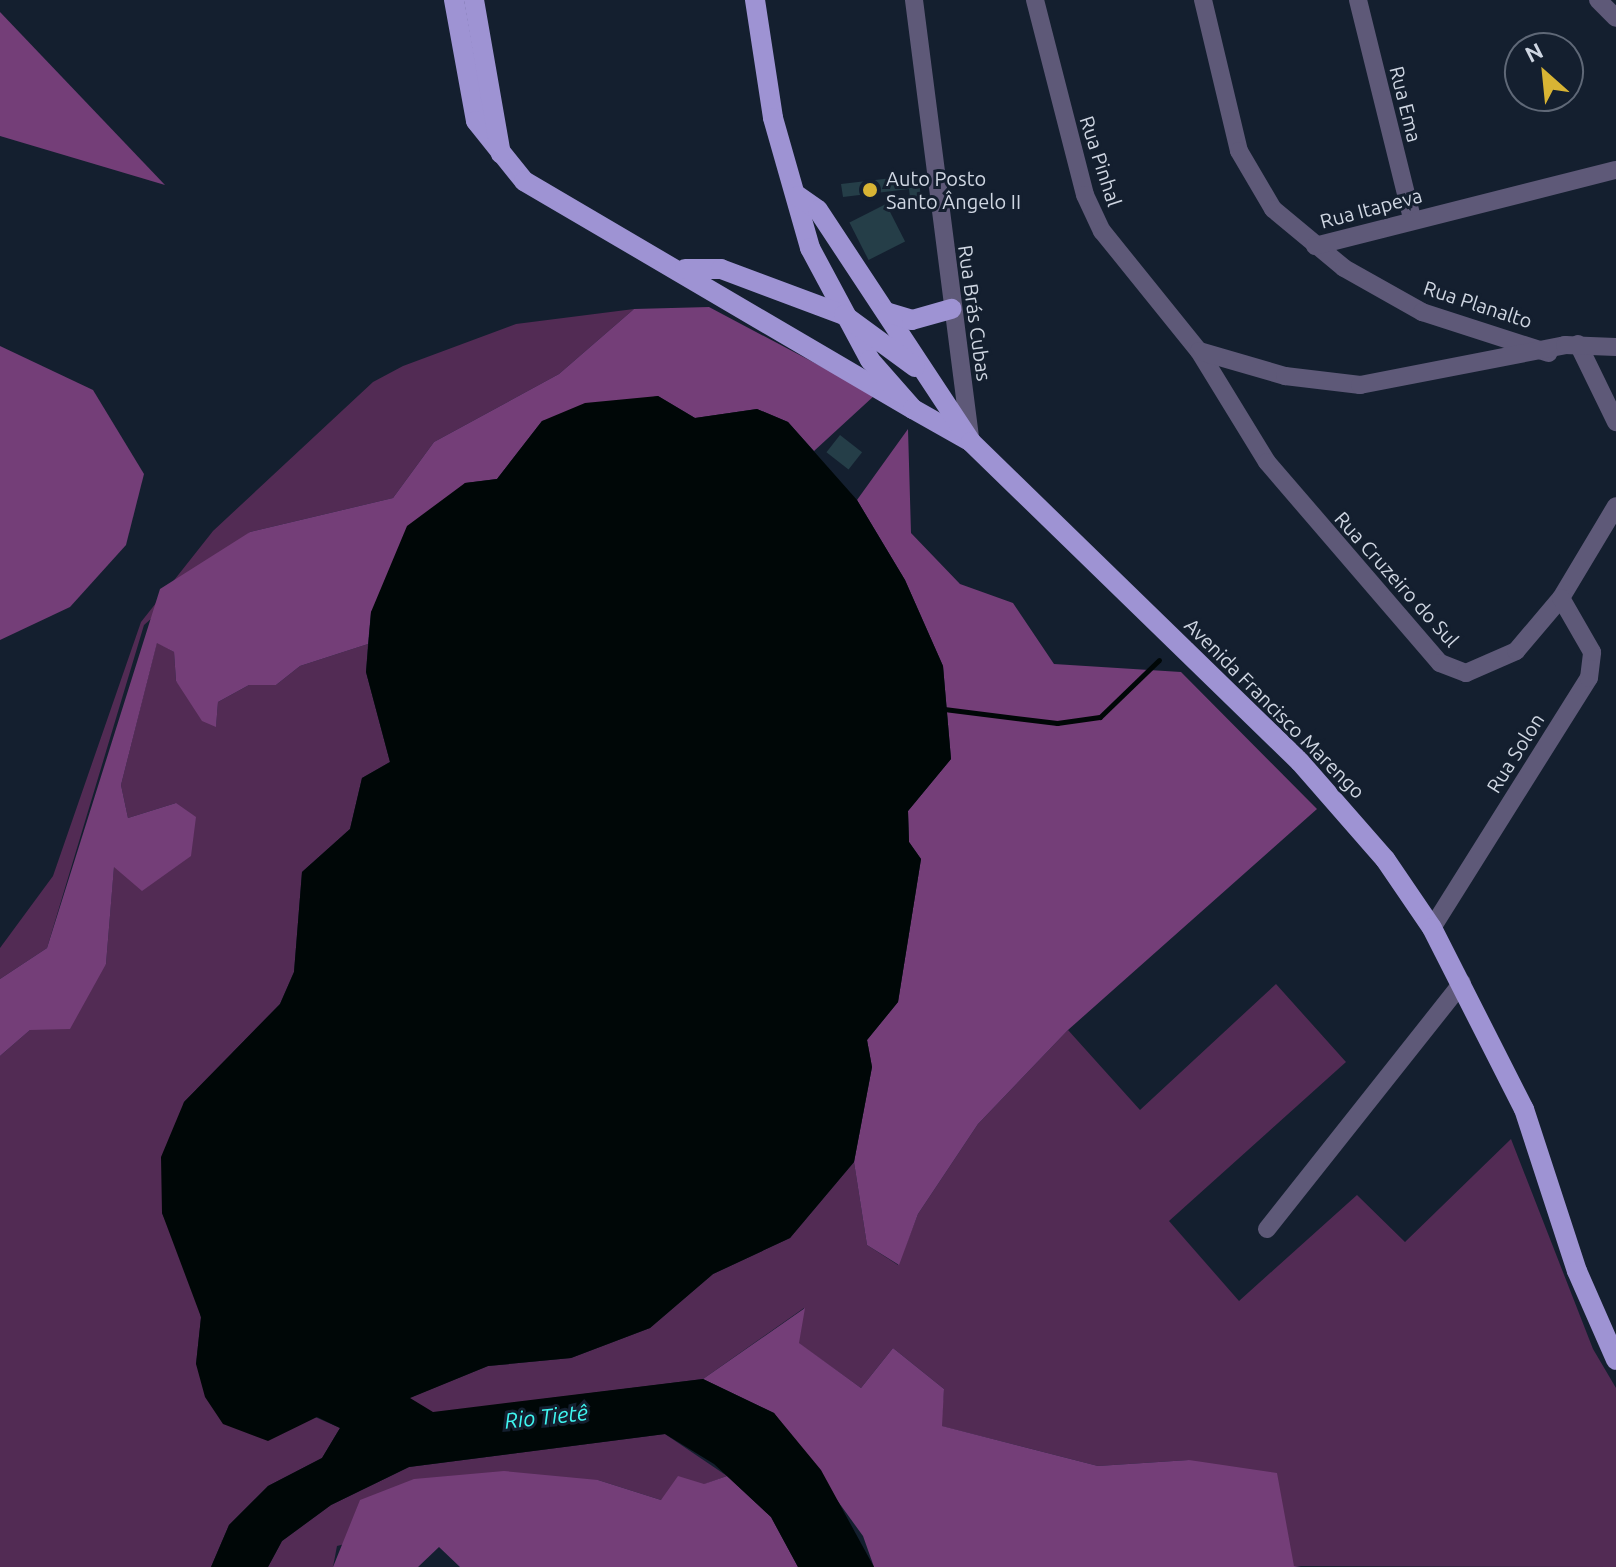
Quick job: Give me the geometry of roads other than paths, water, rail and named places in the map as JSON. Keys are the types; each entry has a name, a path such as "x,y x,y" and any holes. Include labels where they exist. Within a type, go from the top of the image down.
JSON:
{"main road":[{"path":"454,0 476,121 502,158 568,213 685,269 711,294 913,409"},
{"path":"474,0 502,158"},
{"name":"Avenida Francisco Marengo","path":"755,0 773,118 798,196 798,220 844,315 870,360 913,409 971,442 1300,762 1385,859 1432,928 1524,1109 1577,1271 1616,1360"},
{"name":"Avenida Francisco Marengo","path":"798,196 818,210 941,391 971,442"},
{"path":"685,269 721,269 844,315 895,347 941,391"},
{"path":"792,295 822,269"},
{"path":"886,312 912,320 951,309"}],"street":[{"name":"Rua Brás Cubas","path":"914,0 951,309 971,442"},
{"name":"Rua Pinhal","path":"1035,0 1085,195 1102,231 1199,351"},
{"name":"Rua Itapeva","path":"1203,0 1239,151 1273,209 1315,246 1412,218 1616,170"},
{"name":"Rua Ema","path":"1358,0 1412,218"},
{"path":"1598,0 1616,18"},
{"name":"Rua Planalto","path":"1315,246 1422,312 1548,351 1578,344 1616,347"},
{"path":"1578,344 1616,422"},
{"path":"1199,351 1285,376 1360,385 1548,351"},
{"name":"Rua Cruzeiro do Sul","path":"1199,351 1267,462 1440,663 1466,673 1497,664 1533,635 1561,598 1616,506"},
{"name":"Rua Solon","path":"1432,928 1589,678 1592,652 1561,598"},
{"path":"1267,1229 1462,983"}],"water":[{"name":"Rio Tietê","path":"658,396 695,418 757,409 788,422 857,500 905,580 943,666 951,759 908,811 909,842 921,859 898,1002 867,1040 872,1067 854,1162 790,1238 713,1274 650,1328 571,1358 488,1366 410,1398 433,1412 703,1379 774,1413 821,1470 874,1567 798,1567 771,1517 714,1464 665,1434 409,1467 331,1505 282,1541 268,1567 211,1567 229,1525 268,1486 322,1458 340,1428 317,1417 268,1441 223,1424 205,1397 196,1364 201,1317 162,1213 161,1157 184,1102 280,1004 294,972 302,872 350,829 362,778 390,762 366,672 371,612 407,526 465,483 497,479 542,421 585,403"}],"waterway":[{"path":"944,709 1057,723 1100,717 1159,660"}],"place":[{"name":"Auto Posto Santo Ângelo II","path":"870,190"}]}
